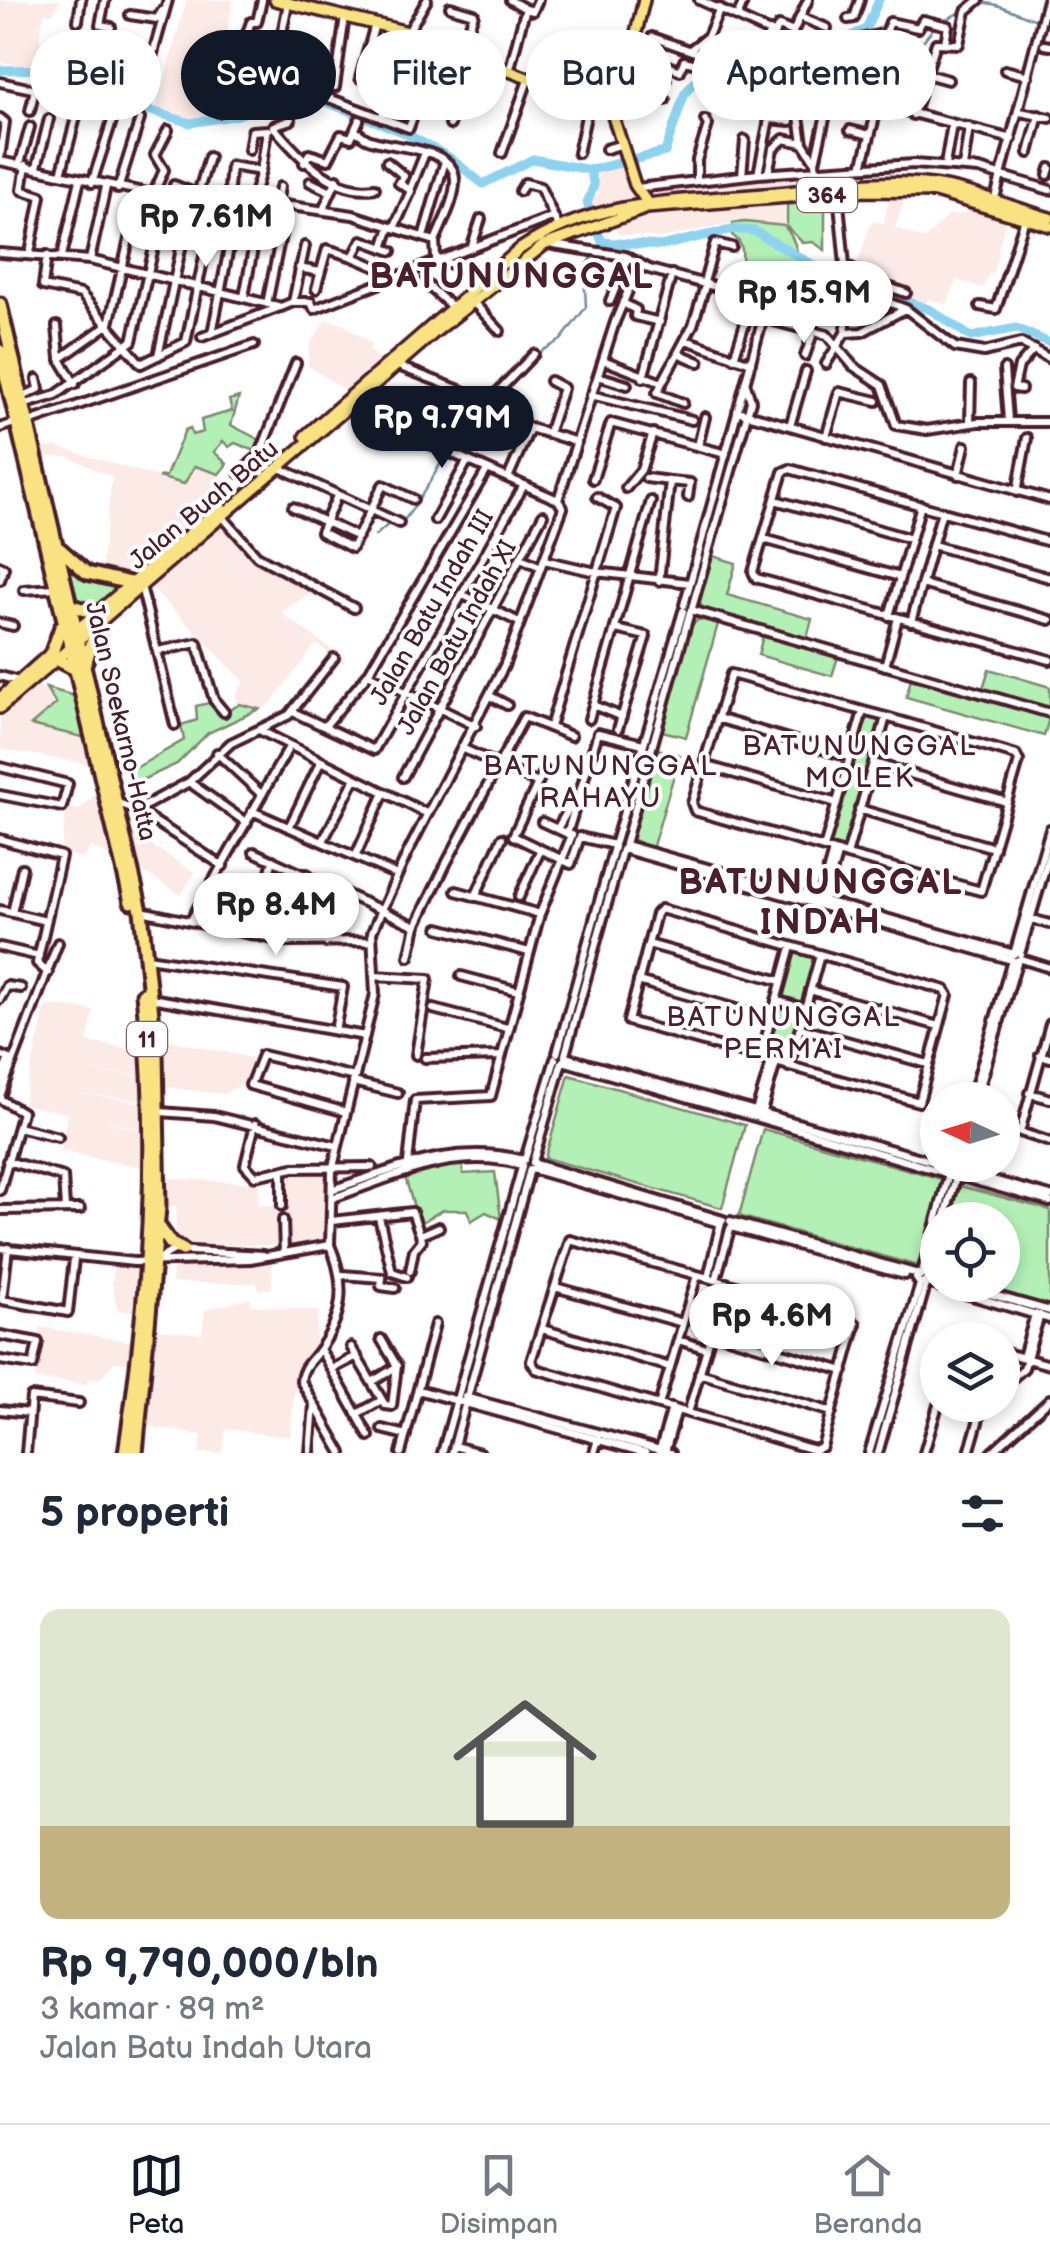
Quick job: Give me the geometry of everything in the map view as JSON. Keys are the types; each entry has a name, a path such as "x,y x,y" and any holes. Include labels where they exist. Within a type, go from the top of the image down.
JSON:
{"highway":[{"name":"Jalan Soekarno-Hatta","path":"0,304 55,588 62,618 73,638"},
{"name":"Jalan Soekarno-Hatta","path":"1,360 4,385 19,403"},
{"name":"Jalan Soekarno-Hatta","path":"22,422 72,606 73,638 134,916 150,1085 153,1261 136,1453"},
{"path":"57,546 87,574 135,583"},
{"path":"62,618 54,655 80,667 98,617 72,606"},
{"name":"Jalan Soekarno-Hatta","path":"80,667 120,804 141,912 160,1112 159,1224 126,1453"},
{"path":"159,1224 166,1240 183,1250"}],"main road":[{"path":"274,0 401,30"},
{"path":"637,30 644,0"},
{"path":"508,73 526,79"},
{"path":"619,120 636,187 646,202"},
{"name":"Jalan Buah Batu","path":"0,708 135,583 431,330 544,246 575,228 646,202 818,188 928,184 1050,218"},
{"path":"632,204 636,187"},
{"name":"Jalan Buah Batu","path":"865,187 934,192 1050,226"},
{"name":"Jalan Buah Batu","path":"600,218 648,208 838,194 853,188"},
{"name":"Jalan Buah Batu","path":"223,511 270,468 398,366 452,307 520,249 559,228 575,228"},
{"name":"Jalan Buah Batu","path":"0,698 54,655"}],"street":[{"path":"78,21 81,0"},
{"path":"104,0 100,25 111,28"},
{"path":"130,15 159,18 167,0"},
{"path":"159,30 167,0"},
{"path":"248,30 251,22 257,22 262,0"},
{"path":"409,30 427,0"},
{"path":"510,0 533,11 538,0"},
{"path":"700,0 723,5 766,30"},
{"path":"738,15 744,0"},
{"path":"848,19 854,18 860,0"},
{"path":"994,202 1028,76 1043,45 1042,22 1047,0"},
{"path":"936,43 959,44 966,11 979,2"},
{"path":"283,30 288,3"},
{"path":"793,30 806,4 796,3"},
{"path":"672,44 690,50 708,36 723,5"},
{"path":"450,6 474,14 469,30"},
{"path":"508,73 526,9"},
{"path":"336,79 345,16"},
{"path":"800,17 827,28"},
{"path":"887,30 890,22 918,28 922,20 938,23 948,26 945,43"},
{"path":"373,30 375,23"},
{"path":"672,70 680,71 684,61 692,63"},
{"path":"1004,70 1028,76"},
{"path":"936,77 948,80"},
{"path":"0,82 30,88"},
{"path":"502,153 526,86"},
{"path":"1020,112 1050,118"},
{"path":"1029,152 1039,115"},
{"path":"0,118 4,122 0,159 106,187 194,201 256,217 276,204 288,205 323,210 435,240"},
{"path":"37,167 50,120"},
{"path":"61,174 77,120"},
{"path":"118,189 140,120"},
{"path":"249,150 252,132 257,128 292,120"},
{"path":"304,163 309,154 328,160 341,135 351,138 359,120"},
{"path":"386,120 408,128 411,120"},
{"path":"450,125 451,120"},
{"path":"578,153 586,120"},
{"path":"697,179 697,160 708,124 704,120"},
{"path":"758,174 770,120"},
{"path":"800,120 803,143 816,166"},
{"path":"818,188 816,166 826,120"},
{"path":"862,167 876,120"},
{"path":"932,120 1012,139"},
{"path":"92,183 112,121"},
{"path":"946,165 952,124"},
{"path":"30,127 22,190 41,196 30,254"},
{"path":"270,128 304,163 358,189 375,188"},
{"path":"244,298 256,217 253,198 270,128"},
{"path":"963,167 969,128"},
{"path":"378,140 379,129"},
{"path":"153,195 164,172 155,155 168,130"},
{"path":"850,130 870,135"},
{"path":"354,131 444,161 456,182 435,240 434,254 472,272 481,282"},
{"path":"768,173 779,143 784,139 803,143"},
{"path":"742,176 745,140"},
{"path":"606,149 624,144"},
{"path":"352,257 359,241 387,249 392,227 426,153"},
{"path":"158,356 172,278 209,156"},
{"path":"423,237 444,161"},
{"path":"387,162 404,176 397,185 411,192"},
{"path":"636,187 816,166 946,165 1001,175 1050,190"},
{"path":"212,333 232,212 232,166 261,171"},
{"path":"323,210 337,179"},
{"path":"62,256 80,180"},
{"path":"310,182 331,192"},
{"path":"520,191 525,183 540,187 559,228"},
{"path":"174,185 194,201"},
{"path":"90,260 106,187"},
{"path":"276,204 280,187"},
{"path":"60,359 109,324 140,192"},
{"path":"838,194 845,264 934,334 965,350 984,352 1021,343 1050,358"},
{"path":"19,403 56,396 135,336 166,197"},
{"path":"268,304 288,205"},
{"path":"47,255 44,286 81,294 139,364 185,344 214,209"},
{"path":"0,253 90,260 268,304 311,302 314,309 552,217"},
{"path":"980,306 996,306 1025,219"},
{"path":"472,247 481,220"},
{"path":"575,228 580,246"},
{"path":"683,403 657,392 686,340 714,245 732,247"},
{"path":"288,304 305,246"},
{"path":"544,246 580,246 628,258 639,265 732,293 763,318 814,330 838,345 850,363 882,385 896,425 927,430 970,422 1050,422"},
{"path":"316,289 325,250 381,268"},
{"path":"610,301 628,258"},
{"path":"310,1453 317,1419 301,1380 302,1371 320,1350 341,1306 342,1275 330,1245 332,1170 375,997 370,941 397,875 476,726 520,622 543,563 591,395 639,265"},
{"path":"299,268 320,272"},
{"path":"643,378 672,274"},
{"path":"424,282 452,307"},
{"path":"826,364 845,333 848,288 906,292"},
{"path":"472,302 500,332"},
{"path":"202,337 288,304"},
{"path":"622,304 637,310 635,316 660,322"},
{"path":"845,333 861,332 903,308"},
{"path":"734,358 750,310"},
{"path":"620,846 643,744 688,610 684,583 726,454 763,318"},
{"path":"57,326 60,359 76,384"},
{"path":"805,356 814,330"},
{"path":"686,340 751,363"},
{"path":"0,428 254,346"},
{"path":"1008,420 1011,388 1019,366 1034,350"},
{"path":"488,402 534,354"},
{"path":"680,354 698,362"},
{"path":"604,360 660,384"},
{"path":"239,472 256,459 296,363"},
{"path":"398,366 488,402 530,428 577,442"},
{"path":"1004,370 1011,388"},
{"path":"790,426 806,371"},
{"path":"598,376 627,384"},
{"path":"0,414 39,389 37,379"},
{"path":"548,434 563,388 550,381"},
{"path":"442,1453 454,1399 561,1058 747,414 750,400 745,383"},
{"path":"970,384 970,422"},
{"path":"826,436 839,392 877,401"},
{"path":"591,395 692,420"},
{"path":"348,408 561,504"},
{"path":"738,412 1050,500"},
{"path":"500,428 506,414"},
{"path":"698,446 706,416"},
{"path":"594,480 611,422 726,454"},
{"path":"508,478 530,428"},
{"path":"626,488 641,470 653,433"},
{"path":"1017,492 1026,438"},
{"path":"958,475 966,446"},
{"path":"256,459 399,523"},
{"path":"435,520 467,462"},
{"path":"1050,542 790,469 782,472 753,572 756,578 1050,660"},
{"path":"293,712 325,726 368,674 487,470"},
{"path":"646,478 690,483 688,497"},
{"path":"660,580 670,481"},
{"path":"294,507 358,537 383,485 414,499"},
{"name":"Jalan Batu Indah III","path":"325,726 374,750 524,485"},
{"path":"325,522 337,496"},
{"path":"550,727 616,508 597,498"},
{"path":"775,500 911,539"},
{"path":"589,719 651,501"},
{"path":"887,667 900,578 921,505"},
{"path":"223,511 256,556 354,608"},
{"path":"911,622 942,511"},
{"name":"Jalan Batu Indah XI","path":"403,777 544,515"},
{"path":"764,539 900,578"},
{"path":"933,545 1050,578"},
{"path":"523,559 684,583"},
{"path":"0,566 4,568 3,583"},
{"path":"135,583 158,650 175,725"},
{"path":"922,584 1050,620"},
{"path":"24,590 55,588"},
{"path":"462,594 520,622"},
{"path":"688,610 1050,714"},
{"path":"0,623 13,626"},
{"path":"616,629 646,636 618,728"},
{"path":"158,650 195,642 214,700 224,712"},
{"path":"137,810 189,782 217,753 293,712 334,658"},
{"path":"368,674 476,726"},
{"path":"733,674 862,711 1016,755 983,887 975,892 695,811 692,802 733,674"},
{"path":"0,676 19,681"},
{"path":"490,696 508,705"},
{"path":"593,705 622,716"},
{"path":"824,848 862,711"},
{"path":"409,957 416,926 524,717 570,736"},
{"path":"821,902 859,809 886,717"},
{"path":"717,718 849,757"},
{"path":"261,731 428,814"},
{"path":"557,829 576,796 598,733 643,744"},
{"path":"192,920 289,747"},
{"path":"464,748 538,783"},
{"path":"217,753 261,794"},
{"path":"288,828 320,763"},
{"path":"873,763 1007,802"},
{"path":"704,765 836,803"},
{"path":"0,767 65,780 68,784 62,807 0,795"},
{"path":"544,770 512,834 558,860 573,863 576,796"},
{"path":"324,841 355,778"},
{"path":"189,782 247,823"},
{"path":"356,856 384,793"},
{"path":"120,804 137,810 223,866"},
{"path":"859,809 994,848"},
{"path":"252,811 397,875"},
{"path":"542,822 576,836 1050,968"},
{"path":"978,1082 1017,958 1050,828"},
{"path":"407,1169 414,1105 419,1099 490,1096 540,914 558,860 576,836"},
{"path":"475,896 502,838"},
{"path":"0,839 59,852 38,966 48,973"},
{"path":"519,896 540,851"},
{"path":"254,852 416,926"},
{"path":"1028,918 1050,852"},
{"path":"253,934 273,860"},
{"path":"12,913 22,868"},
{"path":"288,942 307,874"},
{"path":"234,884 263,896"},
{"path":"326,943 340,888"},
{"path":"456,892 540,914"},
{"path":"662,909 945,990 948,995 921,1098 914,1103 628,1020 648,944 662,909"},
{"path":"0,910 46,921"},
{"path":"141,912 288,942 370,941"},
{"path":"1028,918 1050,924"},
{"path":"438,928 528,952"},
{"path":"0,1082 58,944"},
{"path":"648,944 782,981"},
{"path":"0,947 39,956"},
{"path":"760,1059 791,947"},
{"path":"789,1067 820,955"},
{"path":"146,958 343,986 335,1031"},
{"path":"374,976 428,980 416,1055"},
{"path":"462,976 518,991"},
{"path":"638,981 771,1019"},
{"path":"0,998 7,986 21,988"},
{"path":"810,990 938,1026"},
{"path":"150,998 365,1036"},
{"path":"776,1000 805,1008"},
{"path":"433,1010 507,1028"},
{"path":"1050,1024 1020,1132 1050,1142"},
{"path":"800,1028 928,1064"},
{"path":"346,1112 252,1088 254,1071 262,1055 398,1093"},
{"path":"1040,1055 1050,1058"},
{"path":"425,1058 500,1056"},
{"path":"0,1190 22,1109 0,1097 9,1057"},
{"path":"561,1058 920,1160"},
{"path":"758,1115 773,1063"},
{"path":"1030,1093 1050,1098"},
{"path":"160,1112 255,1124 337,1146"},
{"path":"255,1124 246,1170 258,1177 282,1171 372,1167"},
{"path":"18,1127 58,1137"},
{"path":"842,1139 920,1160"},
{"path":"333,1194 407,1169 458,1158 493,1158 528,1164 920,1277"},
{"path":"7,1161 63,1177 65,1208"},
{"path":"480,1453 453,1450 528,1164"},
{"path":"282,1171 282,1206"},
{"path":"994,1182 1050,1199"},
{"path":"0,1210 80,1209"},
{"path":"332,1221 412,1212 421,1235 408,1274 392,1272 379,1216"},
{"path":"284,1220 284,1254"},
{"path":"712,1279 726,1224"},
{"path":"421,1235 439,1227"},
{"path":"570,1240 698,1274 852,1320 855,1331 819,1450 536,1369 531,1361 570,1240"},
{"path":"74,1259 68,1312 2,1300 4,1248 74,1259 153,1261 284,1254 330,1245"},
{"path":"153,1261 168,1252 183,1250 264,1255"},
{"path":"660,1405 698,1274"},
{"path":"342,1275 382,1278 380,1289 395,1288"},
{"path":"688,1413 726,1283"},
{"path":"554,1287 683,1324"},
{"path":"870,1453 920,1294"},
{"path":"878,1453 920,1297"},
{"path":"1005,1302 1042,1313"},
{"path":"1009,1302 1042,1313"},
{"path":"1020,1371 1042,1313"},
{"path":"401,1453 436,1324"},
{"path":"542,1330 670,1367"},
{"path":"711,1332 844,1371"},
{"path":"0,1334 38,1342 33,1365 0,1360"},
{"path":"351,1346 386,1406 394,1404 397,1366 381,1340"},
{"path":"678,1340 706,1348"},
{"path":"320,1350 370,1436"},
{"path":"332,1370 356,1356"},
{"path":"1020,1357 1050,1365"},
{"path":"372,1382 397,1366"},
{"path":"699,1373 832,1412"},
{"path":"418,1390 664,1452 675,1409"},
{"path":"26,1453 32,1397 79,1403"},
{"path":"991,1453 1050,1399"},
{"path":"357,1414 382,1400"},
{"path":"0,1410 29,1413"},
{"path":"317,1419 342,1453"},
{"path":"924,1453 933,1422"},
{"path":"969,1453 978,1422"},
{"path":"382,1429 406,1435"},
{"path":"594,1453 599,1436"},
{"path":"599,1436 646,1453"}],"shaded area":[{"path":"0,0 61,0 52,14 44,13 41,30 30,30 30,66 0,62"},
{"path":"187,0 233,0 227,30 181,30 181,116 161,110 161,91"},
{"path":"628,167 631,199 593,211 590,203 598,193 598,170"},
{"path":"815,171 816,185 642,195 640,189"},
{"path":"889,195 905,197 895,228 925,239 948,215 965,214 967,206 1005,221 993,274 989,273 983,288 956,280 947,305 928,298 926,303 853,276 872,221 884,223"},
{"path":"784,205 785,225 739,221 662,238 617,234 616,223 634,218"},
{"path":"326,319 344,325 372,344 368,350 380,359 345,390 308,366 309,346"},
{"path":"58,447 184,485 195,467 237,482 133,576 101,570 112,477 69,457 42,457 40,448"},
{"path":"223,523 244,553 317,587 281,613 346,660 343,663 316,644 269,705 260,709 238,703 236,695 244,681 151,587"},
{"path":"32,685 47,690 56,704 31,725 87,739 93,765 0,749 0,713"},
{"path":"99,790 114,859 91,846 83,859 61,852 66,808 79,810"},
{"path":"128,830 195,873 181,895 137,868"},
{"path":"46,1005 94,1010 87,1042 141,1051 145,1076 78,1069 145,1077 145,1101 73,1092 145,1103 147,1130 23,1104"},
{"path":"159,1038 252,1058 242,1085 222,1094 164,1087"},
{"path":"68,1112 147,1132 146,1168 60,1151"},
{"path":"283,1171 328,1171 330,1241 286,1248"},
{"path":"163,1178 259,1183 258,1206 277,1204 276,1245 175,1244 176,1206 163,1205"},
{"path":"173,1263 272,1263 272,1288 258,1290 257,1283 172,1283"},
{"path":"114,1265 141,1268 140,1311 118,1311 112,1284"},
{"path":"250,1298 251,1305 318,1311 316,1343 296,1375 290,1437 226,1429 222,1453 199,1453 202,1435 143,1425 156,1329 202,1334 205,1310"},
{"path":"41,1327 133,1342 130,1363 114,1362 99,1379 88,1378 87,1384 35,1379"}],"green space":[{"path":"825,200 825,250 813,242 803,243 787,227 787,205"},
{"path":"733,223 784,226 790,234 800,264 796,269 814,304 808,324 777,313 750,291 742,272 741,247 732,235"},
{"path":"239,397 231,425 260,440 255,451 235,443 229,447 223,441 214,452 227,464 219,474 195,466 184,484 158,477 166,476 185,430 190,428 192,435 203,432 201,420 232,411 229,400"},
{"path":"58,548 68,560 129,585 95,613 72,602"},
{"path":"713,556 736,563 727,595 812,619 807,638 704,610 699,602"},
{"path":"699,619 718,624 686,737 662,731 692,625"},
{"path":"763,636 838,657 832,676 758,655"},
{"path":"989,669 1050,687 1050,708 983,688"},
{"path":"911,679 1049,718 1044,736 906,697"},
{"path":"46,688 75,696 87,738 31,725 56,704"},
{"path":"209,703 221,715 240,704 259,709 208,733 177,764 131,785 127,773 184,740 181,725 197,720 196,706"},
{"path":"865,713 884,718 847,849 828,844"},
{"path":"657,749 680,755 652,849 631,839"},
{"path":"792,947 819,955 788,1066 760,1058"},
{"path":"569,1075 745,1125 722,1208 545,1158"},
{"path":"763,1129 920,1173 920,1182 941,1182 936,1202 920,1202 918,1266 739,1216"},
{"path":"463,1166 463,1174 495,1172 501,1219 486,1212 471,1221 467,1210 442,1210 419,1224 405,1177"},
{"path":"960,1186 1020,1202 955,1202"},
{"path":"1020,1202 1050,1210 1050,1306 1020,1297"}],"waterway":[{"path":"590,170 665,152 685,93 695,81 707,77 756,95 808,76 821,50 866,29 879,0"},
{"path":"978,3 995,4 1050,24"},
{"path":"943,21 962,11"},
{"path":"932,30 936,25"},
{"path":"0,70 54,69 84,90 190,123 238,115 297,94 310,96 403,132 449,157 483,184 533,159 590,170"},
{"path":"590,170 594,185 587,203 602,242 661,246 733,229 754,231 822,270 931,310 971,337 1016,328 1050,343"},
{"path":"538,353 561,340 586,307 584,270 602,242"},
{"path":"375,536 390,523 400,525 437,469 452,438 452,403 457,392"}],"district":[{"name":"BATUNUNGGAL","path":"512,276"},
{"name":"BATUNUNGGAL MOLEK","path":"860,761"},
{"name":"BATUNUNGGAL RAHAYU","path":"601,781"},
{"name":"BATUNUNGGAL INDAH","path":"821,902"},
{"name":"BATUNUNGGAL PERMAI","path":"784,1032"}]}
